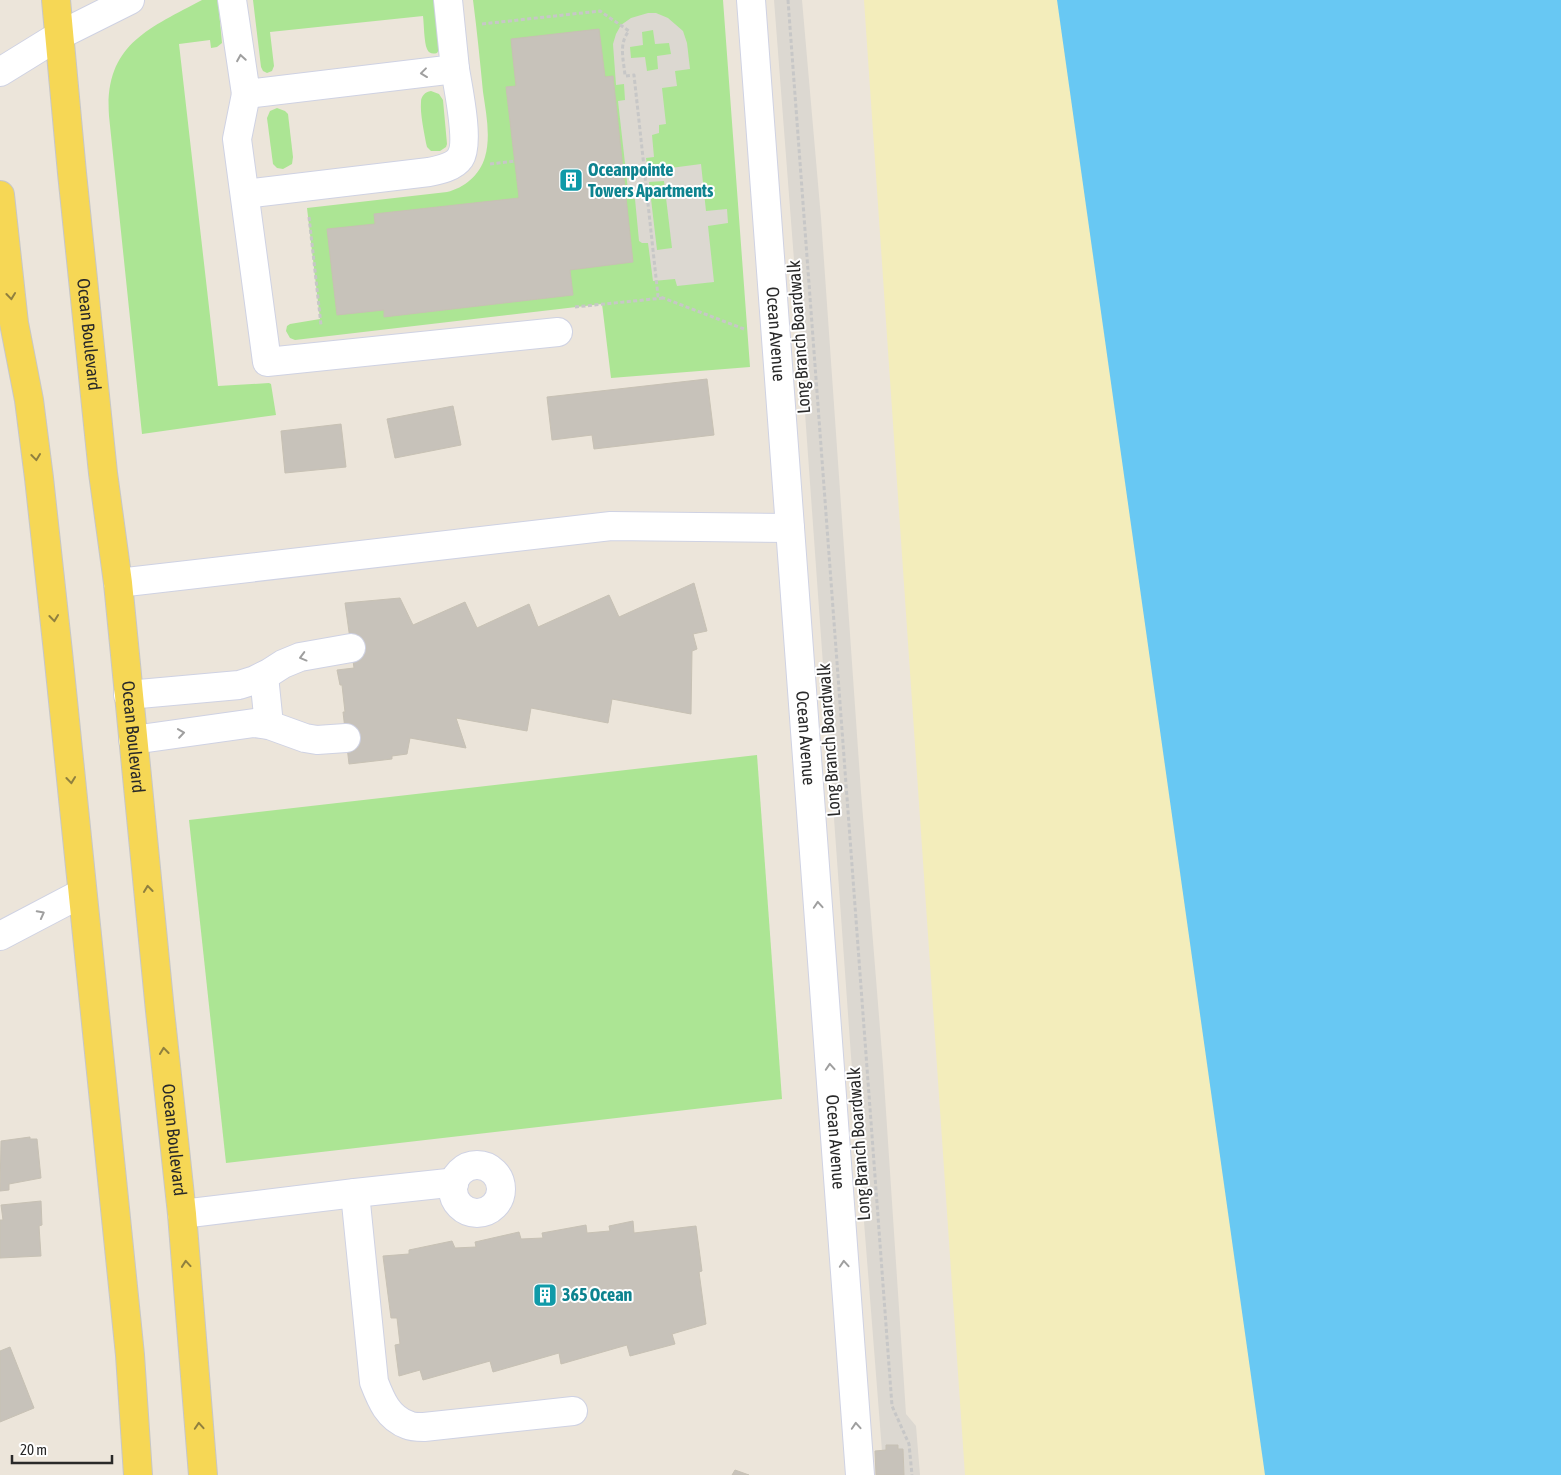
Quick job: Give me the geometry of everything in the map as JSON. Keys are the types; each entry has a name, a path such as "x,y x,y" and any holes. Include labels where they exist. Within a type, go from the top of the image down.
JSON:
{"main road":[{"name":"Ocean Boulevard","path":"56,0 65,107 103,473 118,583 182,1214 203,1475"},
{"path":"0,195 14,323 29,400 39,478 130,1355 138,1475"}],"street":[{"path":"0,72 60,36 130,0"},
{"path":"232,0 246,94 237,139 267,362 558,332"},
{"path":"245,194 429,172 442,169 460,159 464,150 462,119 448,0"},
{"name":"Ocean Avenue","path":"752,0 860,1475"},
{"path":"246,94 455,69"},
{"path":"118,583 611,526 790,528"},
{"path":"128,695 239,685 264,676 283,664 300,657 351,648"},
{"path":"264,676 269,725"},
{"path":"133,740 254,723 269,725 305,738 317,740 346,738"},
{"path":"0,936 82,893"},
{"path":"182,1214 355,1193 448,1183 454,1184"},
{"path":"355,1193 374,1382 381,1401 392,1415 408,1425 424,1428 573,1411"}],"path":[{"name":"Long Branch Boardwalk","path":"788,0 892,1406 910,1444 912,1475"},
{"path":"476,25 600,11 629,31 623,39 622,49 626,76 634,76 658,297"},
{"path":"482,165 515,162"},
{"path":"308,208 321,328"},
{"path":"571,308 658,297 747,330"}],"green space":[{"path":"202,0 218,0 222,43 217,47 211,48 210,40 179,44 218,386 271,384 276,415 142,434 109,116 109,92 114,72 122,56 133,42 164,20"},
{"path":"253,0 434,0 440,48 437,53 428,51 425,42 423,16 270,32 274,66 272,71 267,73 261,67"},
{"path":"473,0 723,0 750,367 611,378 602,304 295,340 290,338 286,331 287,326 290,324 320,319 307,208 447,192 465,184 483,164 488,141"},
{"path":"431,91 439,94 443,100 447,144 440,151 431,151 427,147 422,122 422,98 425,93"},
{"path":"277,108 288,114 293,157 292,164 283,169 277,168 273,164 267,118 270,111"},
{"path":"757,755 782,1099 226,1163 189,820"}],"sand":[{"path":"864,0 1559,0 1561,31 1561,1475 965,1475"}],"shaded area":[{"path":"774,0 802,0 821,218 861,792 883,1066 906,1414 916,1426 920,1475 904,1475 903,1449 898,1449 898,1445 886,1445 886,1450 882,1451 851,1056"},
{"path":"648,13 656,13 668,18 683,31 687,43 690,69 675,71 677,86 662,88 666,124 659,125 659,133 652,135 654,157 646,158 647,164 656,173 663,172 663,169 701,164 706,211 727,209 728,223 708,226 714,282 677,286 675,279 653,281 648,243 639,241 635,199 629,199 618,101 625,100 624,84 616,85 613,44 621,25 631,18","holes":["653,30 655,44 669,43 671,54 657,56 658,69 647,71 645,57 631,58 630,47 643,45 642,32","664,181 672,248 657,250 649,182"]}],"water":[{"path":"1057,0 1561,0 1561,1475 1265,1475"}],"building":[{"name":"Oceanpointe Towers Apartments","path":"599,29 605,77 613,76 633,262 570,270 573,295 384,317 384,310 337,315 327,229 375,224 374,214 519,198 506,87 516,86 511,39"},
{"path":"707,379 714,435 594,449 592,435 552,440 547,397"},
{"path":"453,406 461,445 395,458 387,419"},
{"path":"341,424 346,467 285,473 281,431"},
{"path":"694,583 707,631 693,634 697,649 692,651 691,714 612,699 608,723 531,708 527,731 456,718 466,748 410,738 407,754 392,756 392,759 349,764 342,685 340,685 337,670 354,668 345,603 400,598 413,625 465,602 477,628 529,604 538,627 609,595 619,617"},
{"path":"30,1137 30,1139 37,1139 41,1178 9,1184 9,1190 0,1191 1,1141"},
{"path":"41,1201 42,1225 39,1226 41,1256 0,1258 0,1220 3,1220 1,1205"},
{"name":"365 Ocean","path":"633,1221 634,1233 696,1226 702,1271 699,1272 706,1324 672,1334 675,1344 630,1356 627,1345 561,1364 559,1353 493,1372 490,1361 423,1380 420,1370 399,1376 395,1345 400,1344 397,1318 391,1318 383,1256 409,1254 409,1250 452,1241 455,1248 476,1247 475,1242 519,1232 521,1239 543,1238 542,1233 586,1225 587,1233 610,1231 609,1226"},
{"path":"10,1347 34,1408 0,1422 0,1351"},
{"path":"886,1445 898,1445 898,1449 903,1449 904,1475 876,1475 875,1451 886,1450"},
{"path":"735,1470 749,1475 732,1475"}],"place":[{"name":"Oceanpointe Towers Apartments","path":"571,180"},
{"name":"365 Ocean","path":"545,1295"}]}
